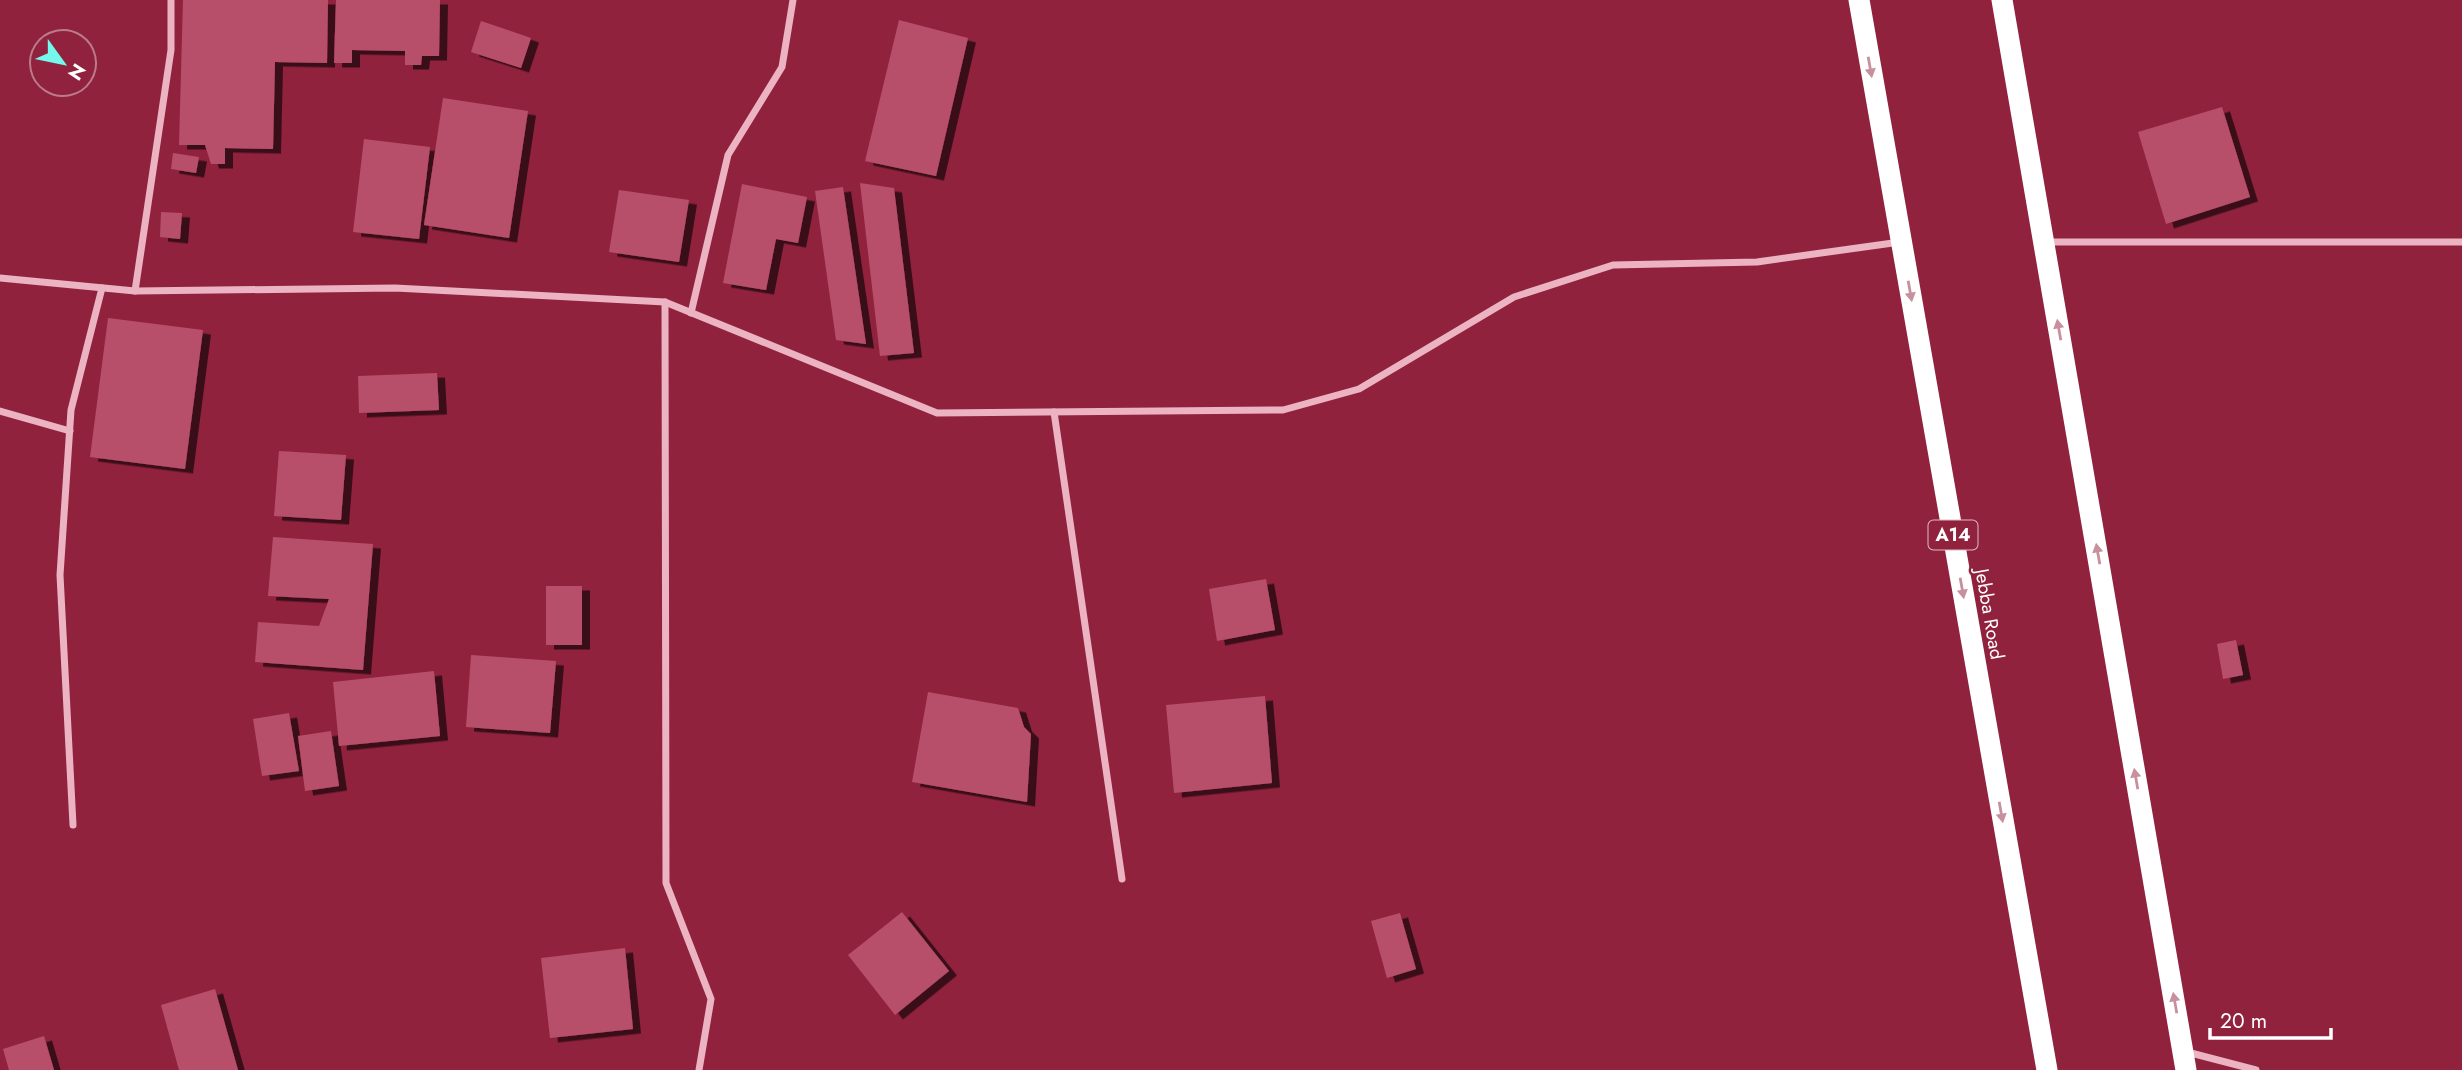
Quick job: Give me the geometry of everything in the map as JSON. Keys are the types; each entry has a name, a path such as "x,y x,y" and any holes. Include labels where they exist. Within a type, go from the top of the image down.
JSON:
{"highway":[{"name":"Jebba Road","path":"1858,0 2047,1070"},
{"path":"2002,0 2185,1060"}],"street":[{"path":"135,291 171,50 171,0"},
{"path":"691,313 728,155 782,67 793,0"},
{"path":"0,278 135,291 394,288 665,302 937,413 1283,411 1359,389 1514,297 1613,265 1757,262 1901,242"},
{"path":"2044,242 2462,242"},
{"path":"73,825 60,575 71,410 102,288"},
{"path":"665,302 666,883 711,999 699,1070"},
{"path":"0,411 70,431"},
{"path":"1054,412 1122,879"},
{"path":"2185,1060 2256,1070"}],"building":[{"path":"183,0 328,0 327,63 275,62 273,149 225,148 225,164 211,164 205,145 179,145"},
{"path":"336,0 440,0 439,56 422,56 421,65 405,65 405,51 352,50 352,63 334,63"},
{"path":"899,20 968,38 936,176 865,161"},
{"path":"481,21 531,38 521,68 471,52"},
{"path":"443,98 528,111 509,238 424,225"},
{"path":"2222,107 2250,197 2166,224 2138,132"},
{"path":"364,139 430,147 419,239 353,232"},
{"path":"173,153 199,157 196,173 171,169"},
{"path":"860,183 894,188 914,353 880,356"},
{"path":"742,184 807,197 798,243 776,239 766,290 723,283"},
{"path":"843,187 866,344 836,340 815,191"},
{"path":"619,190 689,200 679,262 609,252"},
{"path":"161,212 182,213 180,239 160,237"},
{"path":"108,318 203,330 185,469 90,457"},
{"path":"437,373 439,410 359,413 358,376"},
{"path":"279,451 346,455 341,520 274,516"},
{"path":"273,537 373,544 363,670 255,662 258,622 319,626 329,599 268,596"},
{"path":"1266,579 1275,630 1217,641 1209,589"},
{"path":"546,586 582,586 582,645 546,645"},
{"path":"2236,640 2243,675 2223,679 2217,644"},
{"path":"471,655 556,661 550,733 466,727"},
{"path":"434,671 440,736 339,746 333,682"},
{"path":"928,692 1018,708 1024,727 1031,734 1027,802 912,782"},
{"path":"1265,696 1272,783 1174,793 1166,705"},
{"path":"289,713 299,771 262,776 253,719"},
{"path":"331,731 339,786 305,791 298,736"},
{"path":"902,912 949,971 895,1015 848,955"},
{"path":"1400,913 1416,969 1387,978 1371,921"},
{"path":"625,948 633,1029 550,1038 541,958"},
{"path":"215,989 238,1070 179,1070 161,1005"},
{"path":"44,1036 54,1070 9,1070 3,1049"}]}
